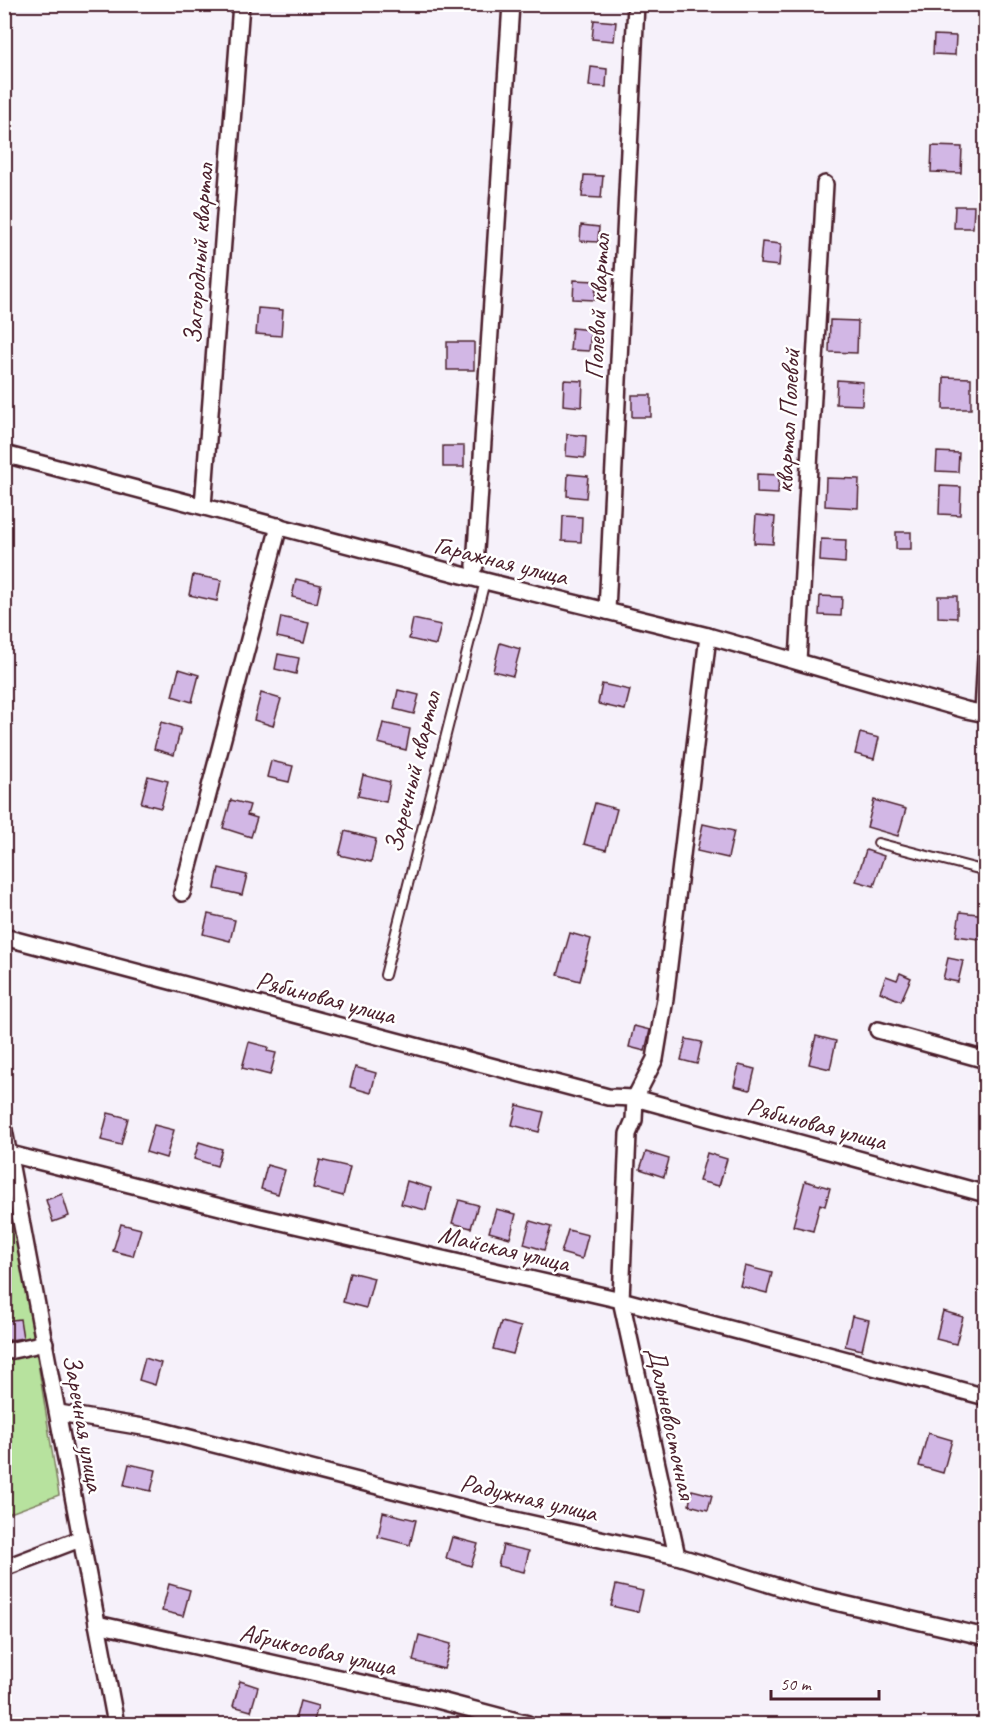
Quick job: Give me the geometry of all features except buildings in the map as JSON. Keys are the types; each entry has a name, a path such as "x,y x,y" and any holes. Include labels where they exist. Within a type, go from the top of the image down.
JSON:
{"street":[{"name":"Загородный квартал","path":"203,506 241,4"},
{"path":"475,566 511,4"},
{"name":"Полевой квартал","path":"607,611 636,4"},
{"name":"квартал Полевой","path":"798,661 825,184"},
{"name":"Гаражная улица","path":"4,454 485,581 708,636 984,714"},
{"path":"182,893 279,526"},
{"path":"621,1300 628,1134 634,1120 635,1098 655,1059 665,999 708,636"},
{"path":"984,714 986,656"},
{"name":"Рябиновая улица","path":"4,937 608,1097 635,1098 986,1194"},
{"path":"878,1030 986,1060"},
{"name":"Заречная улица","path":"4,1130 116,1725"},
{"name":"Майская улица","path":"10,1154 260,1217 621,1300 986,1397"},
{"name":"Дальневосточная","path":"621,1300 677,1556"},
{"path":"4,1352 45,1343"},
{"name":"Радужная улица","path":"59,1413 155,1429 483,1513 677,1556 805,1595 986,1637"},
{"path":"4,1568 80,1539"},
{"name":"Абрикосовая улица","path":"97,1624 437,1700 528,1725"}],"lane":[{"name":"Заречный квартал","path":"385,975 485,581"},
{"path":"878,843 986,871"}],"green space":[{"path":"4,1150 59,1495 5,1515 4,1515"}]}
